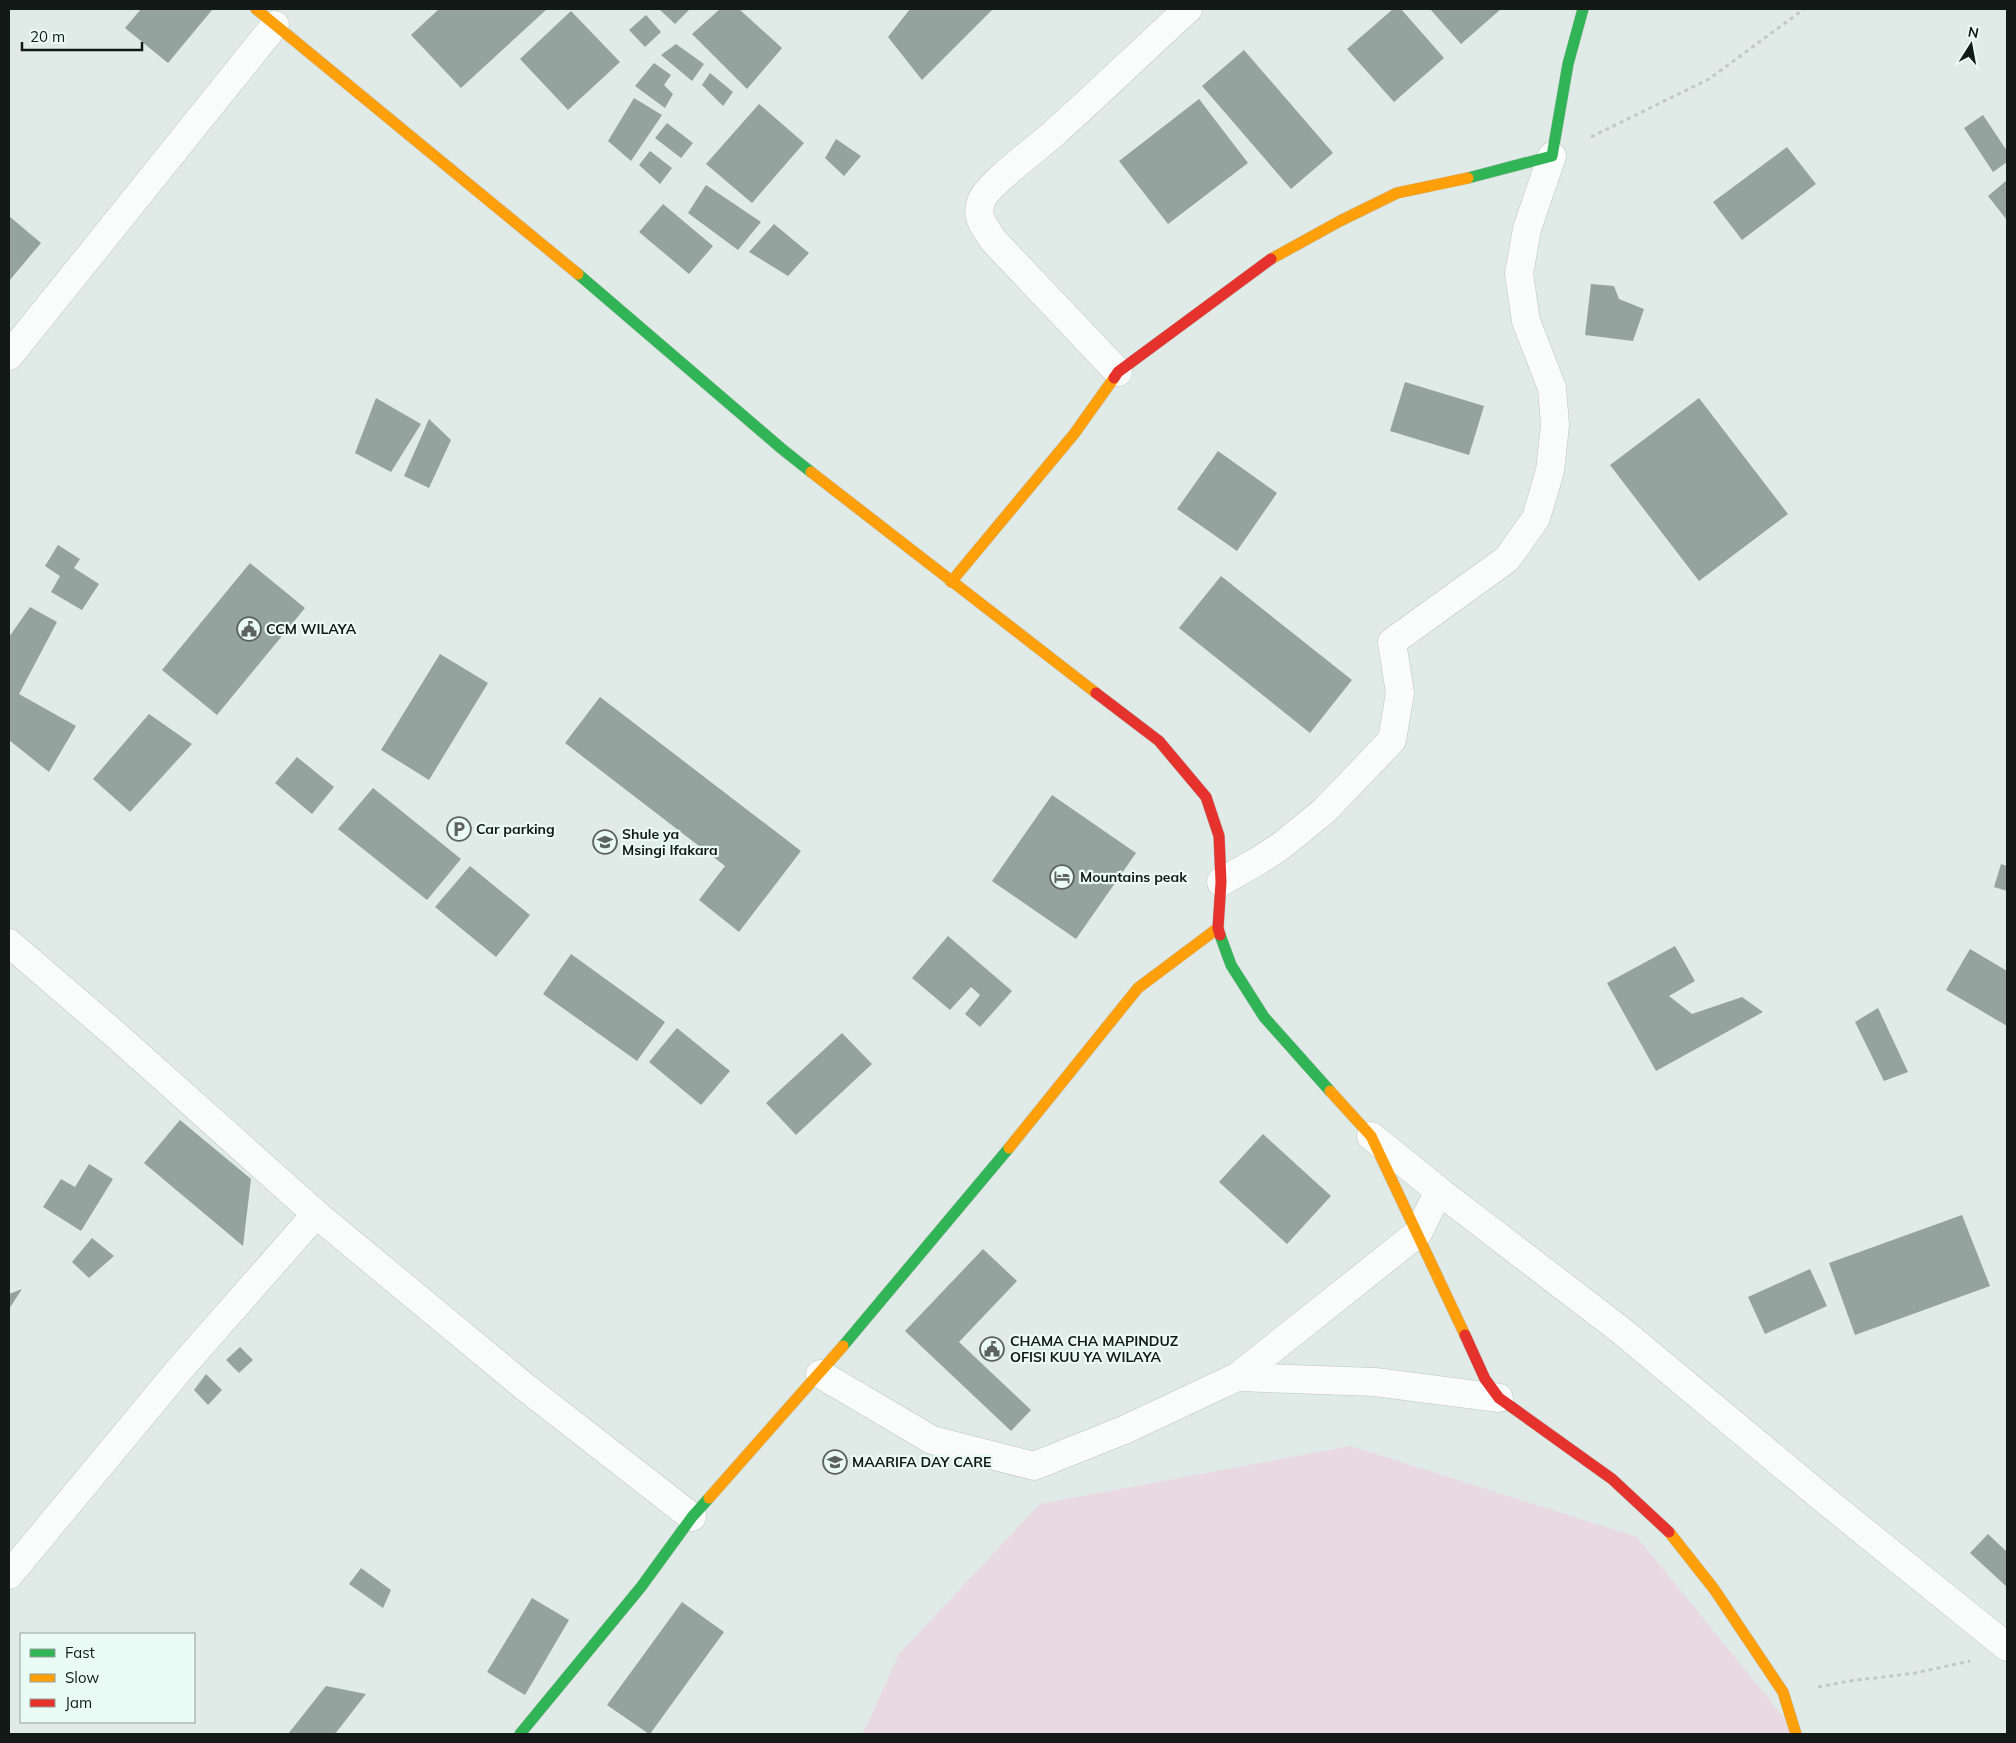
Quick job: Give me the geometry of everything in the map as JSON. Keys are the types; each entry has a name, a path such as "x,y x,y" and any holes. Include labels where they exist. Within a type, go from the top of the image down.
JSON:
{"street":[{"path":"1118,372 993,240 978,217 979,208 984,195 1188,9"},
{"path":"1220,882 1281,846 1324,811 1392,740 1400,693 1392,642 1507,559 1536,518 1550,471 1554,416 1552,388 1526,321 1519,274 1527,229 1552,156 1568,64 1583,9"},
{"path":"9,356 265,17 532,234 782,449 950,582 1159,741 1206,796 1219,836 1218,928 1231,964 1264,1018 1371,1136 1439,1191 1623,1332 1827,1502 2007,1646"},
{"path":"950,582 1074,434 1118,372 1269,260 1340,221 1397,194 1470,178 1552,156"},
{"path":"520,1734 641,1586 692,1517 820,1374 998,1162 1138,988 1218,928"},
{"path":"9,943 117,1036 316,1214 525,1387 692,1517"},
{"path":"1371,1136 1485,1379 1499,1398 1612,1479 1666,1528 1714,1589 1783,1692 1796,1734"},
{"path":"820,1374 932,1440 1034,1466 1124,1430 1237,1377 1418,1234 1439,1191"},
{"path":"9,1575 167,1385 316,1214"},
{"path":"1237,1377 1374,1382 1499,1398"}],"path":[{"path":"1552,156 1709,79 1804,9"},
{"path":"1783,1692 1915,1673 1980,1659"}],"shaded area":[{"path":"1351,1446 1637,1537 1786,1720 1789,1734 863,1734 899,1654 1040,1504"}],"building":[{"path":"141,9 212,10 168,63 125,28"},
{"path":"439,9 547,9 461,88 411,35"},
{"path":"659,9 690,9 675,24"},
{"path":"720,9 739,9 782,48 747,89 692,34"},
{"path":"910,9 993,9 922,80 888,37"},
{"path":"1393,9 1401,9 1444,58 1394,102 1347,49"},
{"path":"1430,9 1501,9 1461,44"},
{"path":"571,11 620,62 568,110 520,59"},
{"path":"646,15 661,32 645,47 629,30"},
{"path":"676,44 704,64 692,81 661,55"},
{"path":"1244,50 1333,153 1291,189 1202,86"},
{"path":"654,63 671,75 664,85 673,94 665,108 635,86"},
{"path":"710,73 733,92 723,106 702,85"},
{"path":"634,98 662,115 631,161 608,141"},
{"path":"1199,99 1248,163 1168,224 1119,161"},
{"path":"759,104 804,143 752,203 706,164"},
{"path":"1983,115 2007,151 2007,162 1993,172 1964,128"},
{"path":"667,123 693,143 681,158 655,138"},
{"path":"836,139 861,156 844,176 825,158"},
{"path":"1787,147 1816,184 1742,240 1713,202"},
{"path":"650,151 672,168 660,184 639,165"},
{"path":"2007,180 2007,220 1988,196"},
{"path":"706,185 761,222 738,250 688,213"},
{"path":"663,204 713,246 689,274 639,232"},
{"path":"9,216 41,243 9,281"},
{"path":"774,224 809,253 788,276 749,252"},
{"path":"1591,284 1614,286 1619,299 1644,309 1633,341 1585,335"},
{"path":"1405,382 1484,406 1469,455 1390,431"},
{"path":"376,398 421,424 391,472 355,453"},
{"path":"1699,398 1788,514 1699,581 1610,465"},
{"path":"429,419 451,440 429,488 404,476"},
{"path":"1218,451 1277,493 1237,551 1177,509"},
{"path":"58,545 80,559 74,568 99,584 82,610 51,592 60,576 45,566"},
{"path":"250,563 305,608 217,715 162,670"},
{"path":"1221,576 1352,680 1310,733 1179,628"},
{"path":"30,607 57,622 19,694 76,726 49,772 9,740 9,637"},
{"path":"440,654 488,683 429,780 381,750"},
{"path":"600,697 801,851 739,932 699,900 725,866 565,743"},
{"path":"149,714 192,744 130,812 93,779"},
{"path":"297,757 334,787 312,814 275,783"},
{"path":"373,788 461,859 427,900 338,829"},
{"path":"1052,795 1136,853 1076,939 992,881"},
{"path":"2001,864 2007,866 2007,891 1994,887"},
{"path":"470,866 530,915 496,957 435,907"},
{"path":"948,936 1012,991 980,1027 965,1014 980,995 971,987 950,1010 912,978"},
{"path":"1675,946 1695,981 1669,996 1692,1014 1742,997 1763,1012 1656,1071 1607,983"},
{"path":"1970,949 2007,971 2007,1026 1946,990"},
{"path":"571,954 665,1022 637,1061 543,994"},
{"path":"1878,1008 1908,1072 1884,1081 1855,1022"},
{"path":"677,1028 730,1071 701,1105 649,1062"},
{"path":"842,1033 872,1064 796,1135 766,1103"},
{"path":"180,1120 251,1179 243,1246 144,1163"},
{"path":"1263,1134 1331,1196 1287,1244 1219,1182"},
{"path":"89,1164 113,1179 81,1231 43,1207 61,1179 75,1187"},
{"path":"1962,1215 1990,1286 1855,1335 1829,1263"},
{"path":"92,1238 114,1256 89,1278 72,1262"},
{"path":"983,1249 1017,1281 959,1342 1031,1410 1011,1431 905,1331"},
{"path":"1810,1269 1827,1306 1765,1334 1748,1297"},
{"path":"22,1289 9,1309 9,1294"},
{"path":"240,1347 253,1360 239,1373 226,1360"},
{"path":"206,1374 222,1390 208,1405 194,1390"},
{"path":"1988,1534 2007,1552 2007,1587 1970,1553"},
{"path":"361,1568 391,1590 383,1608 349,1584"},
{"path":"532,1598 569,1620 525,1695 487,1672"},
{"path":"682,1602 724,1632 649,1734 607,1705"},
{"path":"326,1686 366,1694 335,1734 288,1734"}],"traffic: fast":[{"path":"1468,178 1552,156 1568,64 1583,9"},
{"path":"578,274 811,472"},
{"path":"1220,935 1231,965 1264,1017 1330,1091"},
{"path":"843,1346 1009,1148"},
{"path":"520,1734 641,1587 692,1517 709,1498"}],"traffic: slow":[{"path":"256,9 578,274"},
{"path":"1271,259 1340,221 1397,193 1468,178"},
{"path":"951,582 1074,434 1114,378"},
{"path":"811,472 1096,693"},
{"path":"1009,1148 1138,988 1218,928"},
{"path":"1330,1091 1371,1136 1465,1335"},
{"path":"709,1498 843,1346"},
{"path":"1669,1532 1714,1589 1783,1692 1796,1734"}],"traffic: jam":[{"path":"1114,378 1118,372 1271,259"},
{"path":"1096,693 1159,741 1206,797 1219,836 1221,882 1218,928 1220,935"},
{"path":"1465,1335 1485,1379 1499,1398 1612,1479 1669,1532"}],"place":[{"name":"CCM WILAYA","path":"249,629"},
{"name":"Car parking","path":"459,829"},
{"name":"Shule ya Msingi Ifakara","path":"605,842"},
{"name":"Mountains peak","path":"1062,877"},
{"name":"CHAMA CHA MAPINDUZ OFISI KUU YA WILAYA","path":"992,1349"},
{"name":"MAARIFA DAY CARE","path":"835,1462"}]}
